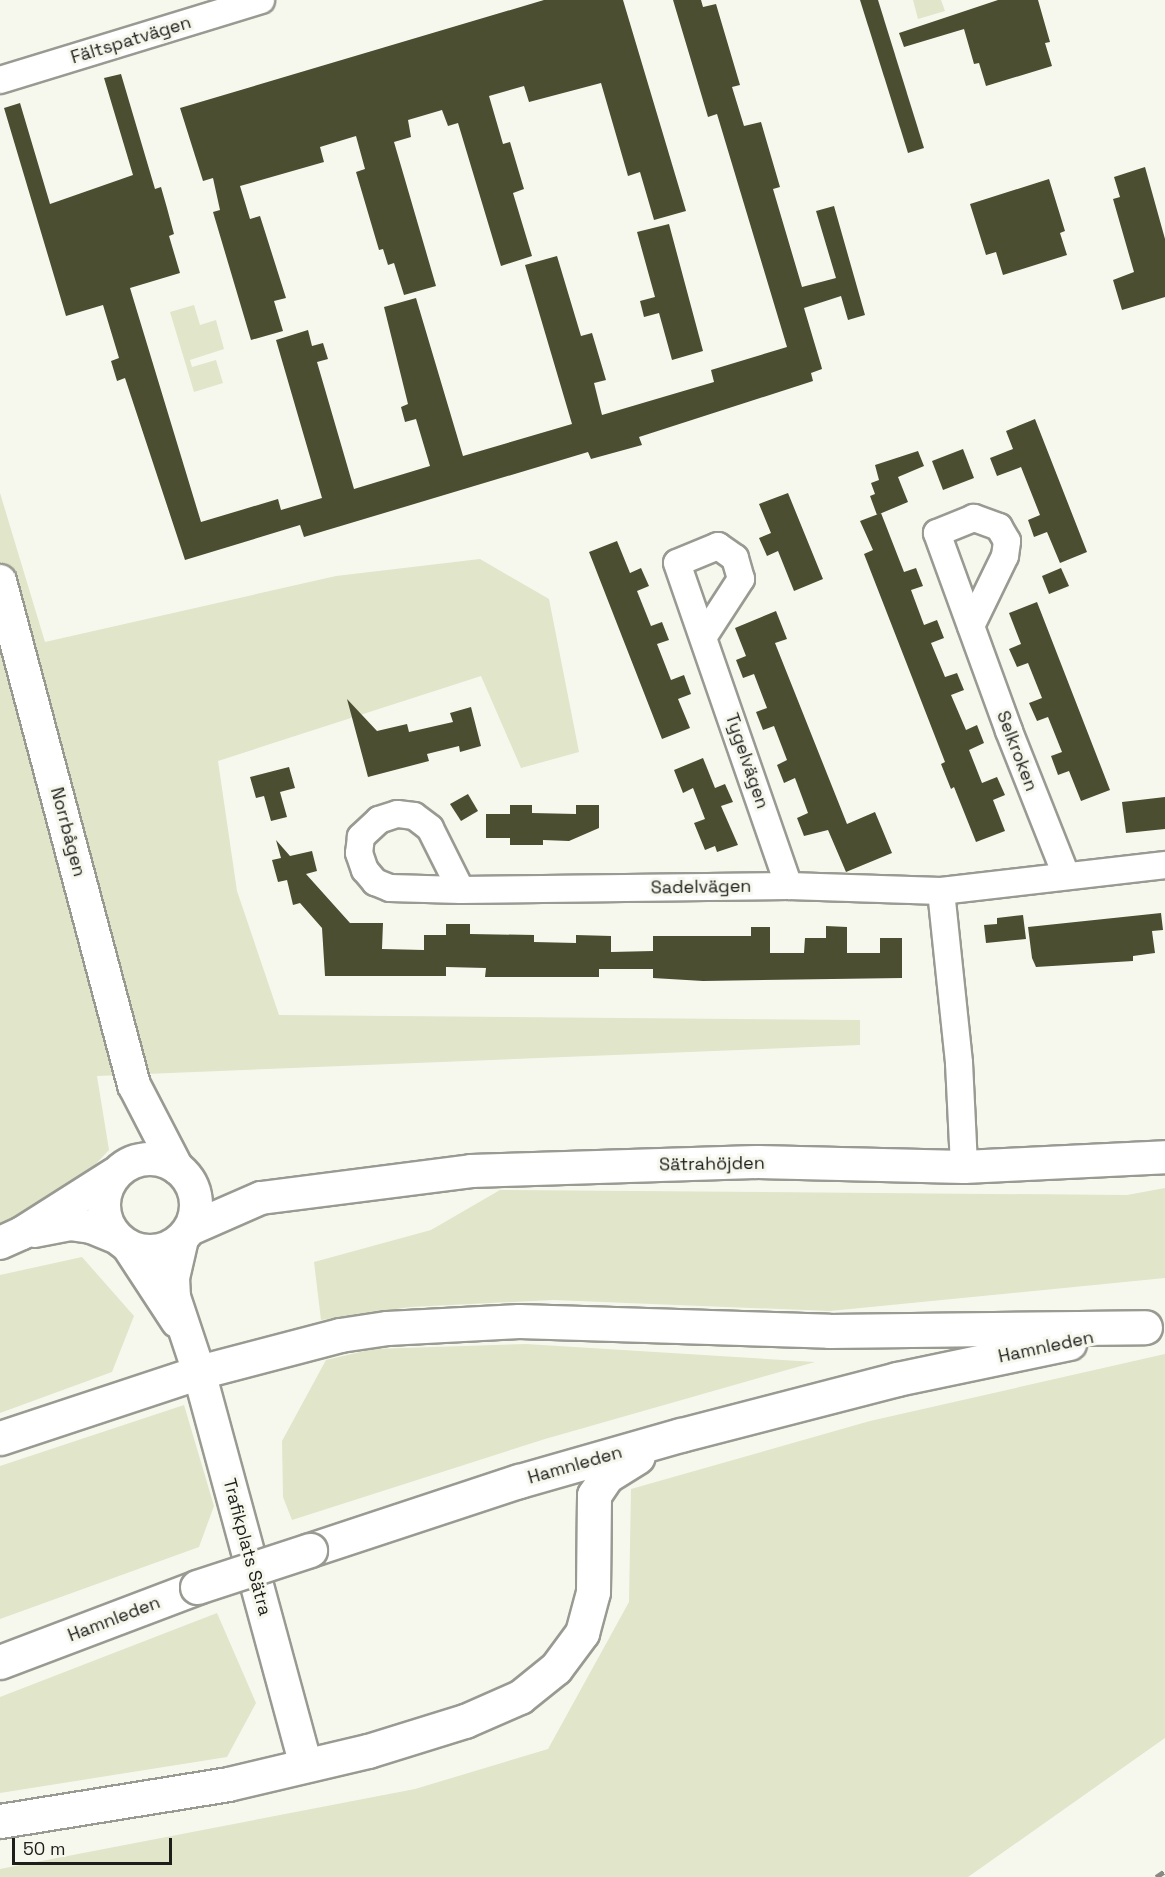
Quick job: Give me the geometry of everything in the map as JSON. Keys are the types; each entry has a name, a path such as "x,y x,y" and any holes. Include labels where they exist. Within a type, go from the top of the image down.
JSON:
{"main road":[{"path":"0,1438 199,1372 340,1335 442,1322 829,1331 1155,1324"},
{"name":"Hamnleden","path":"0,1662 197,1587 519,1481 681,1435 897,1379 1155,1324"},
{"path":"0,1821 228,1784 306,1766 465,1721 520,1697 556,1668 582,1633 590,1614 594,1495 618,1466 681,1435"}],"street":[{"name":"Fältspatvägen","path":"0,80 261,0"},
{"name":"Norrbågen","path":"0,581 134,1084 136,1131 120,1170"},
{"name":"Selkroken","path":"971,626 1066,875"},
{"name":"Tygelvägen","path":"704,636 789,886"},
{"name":"Sadelvägen","path":"461,890 789,886 941,891 1066,875 1165,866"},
{"path":"941,891 959,1063 964,1167"},
{"name":"Norrbågen","path":"134,1084 182,1172"},
{"name":"Sätrahöjden","path":"182,1172 214,1192 261,1198 471,1171 758,1162 964,1167 1165,1157"},
{"path":"151,1159 182,1172 196,1202 186,1234 156,1251 122,1242 91,1227 70,1224 11,1238 120,1170 151,1159"},
{"path":"120,1170 104,1199 104,1213 122,1242"},
{"name":"Sätrahöjden","path":"186,1234 261,1198"},
{"name":"Trafikplats Sätra","path":"186,1234 173,1278 183,1330 199,1372 306,1766"},
{"name":"Trafikplats Sätra","path":"122,1242 183,1330"}],"green space":[{"path":"913,0 941,0 945,11 918,19"},
{"path":"194,305 200,325 216,320 224,349 190,360 192,367 216,360 223,383 194,392 170,312"},
{"path":"0,493 45,642 336,576 480,559 549,599 579,752 521,768 481,676 218,761 237,891 279,1015 860,1020 860,1045 97,1076 109,1150 72,1189 0,1224"},
{"path":"1165,1188 1165,1278 830,1311 553,1300 410,1307 321,1320 314,1262 431,1230 500,1190 1127,1195"},
{"path":"82,1257 134,1316 112,1372 0,1413 0,1275"},
{"path":"526,1344 815,1362 545,1439 292,1520 283,1497 282,1441 326,1360 373,1349"},
{"path":"1165,1354 1165,1738 968,1877 0,1877 0,1869 415,1789 548,1749 629,1602 631,1489 870,1421"},
{"path":"184,1405 214,1506 199,1547 0,1619 0,1466"},
{"path":"217,1613 256,1703 227,1757 0,1793 0,1697"}],"building":[{"path":"544,0 623,0 686,211 654,220 640,172 628,176 601,83 529,102 524,86 489,96 503,144 510,142 524,189 513,193 532,256 501,266 458,123 448,126 442,110 408,120 411,137 394,142 436,286 404,295 394,263 388,265 383,249 379,250 356,172 365,169 356,136 320,147 324,162 240,186 250,219 260,216 286,298 274,301 283,331 251,340 213,212 220,210 213,178 203,181 180,108"},
{"path":"673,0 701,0 703,7 716,4 740,85 732,87 744,126 761,122 780,187 773,189 802,287 836,278 816,211 834,206 865,315 848,320 841,296 804,308 822,369 811,373 813,381 639,437 642,445 591,459 588,452 304,537 300,525 185,560 125,378 117,381 111,361 119,358 103,305 66,316 4,108 20,103 50,204 133,175 104,78 121,74 155,189 161,187 174,234 169,236 180,273 130,288 201,522 278,499 281,510 322,498 276,340 308,330 312,346 323,343 328,359 317,362 354,489 430,466 416,419 405,422 401,407 408,404 384,307 416,298 463,456 572,424 525,265 557,256 581,336 592,333 606,380 594,383 602,415 714,382 711,370 787,347 717,114 708,117"},
{"path":"860,0 878,0 924,148 908,153"},
{"path":"998,0 1038,0 1050,42 1045,43 1052,66 986,86 979,63 974,64 964,29 904,47 899,33"},
{"path":"1145,167 1165,239 1165,297 1122,310 1113,280 1134,272 1113,199 1120,197 1114,177"},
{"path":"1049,179 1065,231 1060,233 1067,255 1003,275 996,252 986,255 970,204"},
{"path":"669,224 703,351 672,360 659,313 644,317 640,301 655,297 637,232"},
{"path":"1035,419 1087,552 1060,563 1047,532 1034,537 1028,520 1040,515 1021,467 997,476 990,458 1013,449 1006,431"},
{"path":"963,449 974,478 943,490 932,461"},
{"path":"918,451 924,466 898,477 908,502 877,515 870,496 875,494 871,483 879,480 875,465"},
{"path":"788,493 823,579 794,591 778,551 767,556 759,538 771,533 759,504"},
{"path":"881,513 904,572 916,568 923,586 911,590 924,625 937,620 944,638 931,643 945,677 957,673 964,690 951,695 966,730 977,725 984,743 969,750 982,783 997,777 1005,795 993,800 1005,831 976,842 954,787 951,789 941,764 945,762 864,554 873,550 860,521"},
{"path":"617,541 630,573 641,568 649,586 637,591 651,626 662,622 669,640 657,644 671,680 684,675 691,694 678,699 690,728 662,739 589,552"},
{"path":"1061,568 1069,586 1049,594 1042,576"},
{"path":"1037,602 1110,790 1081,801 1069,771 1058,775 1051,756 1062,752 1048,717 1037,721 1029,703 1042,698 1028,663 1017,667 1009,649 1021,644 1009,613"},
{"path":"776,611 787,639 775,643 847,824 875,812 892,853 846,872 828,830 804,836 797,818 808,813 795,778 784,783 777,765 787,760 774,726 763,730 756,712 767,708 754,674 743,678 736,660 746,656 735,628"},
{"path":"347,699 377,731 407,724 409,732 453,722 450,713 471,707 481,746 460,752 459,746 427,754 429,761 368,777"},
{"path":"703,758 715,788 725,784 733,802 721,806 738,845 717,852 715,846 705,850 694,823 705,819 693,788 683,793 674,770"},
{"path":"289,767 295,788 280,792 287,817 271,821 264,796 256,798 250,777"},
{"path":"468,794 478,811 461,821 450,804"},
{"path":"1165,797 1165,829 1126,833 1122,802"},
{"path":"510,805 532,805 532,813 576,814 576,805 599,805 599,828 569,841 543,840 543,845 510,845 510,838 486,838 486,814 510,814"},
{"path":"276,840 290,856 312,851 317,871 306,874 350,923 383,923 382,949 424,950 424,935 446,935 446,924 470,924 470,934 534,935 534,942 576,943 576,935 611,936 611,952 653,951 653,936 751,936 751,927 770,927 770,953 804,953 805,938 826,938 826,926 847,927 847,953 880,953 880,938 902,938 902,978 703,981 653,978 653,969 599,969 599,977 485,977 486,968 446,967 446,976 325,976 322,928 300,903 293,905 287,880 278,882 272,860 281,858"},
{"path":"1161,913 1163,930 1152,931 1155,953 1133,956 1133,961 1036,967 1032,958 1028,927"},
{"path":"1023,915 1026,939 986,943 984,925 997,924 997,918"}],"railway":[{"path":"1156,1877 1165,1871"}]}
